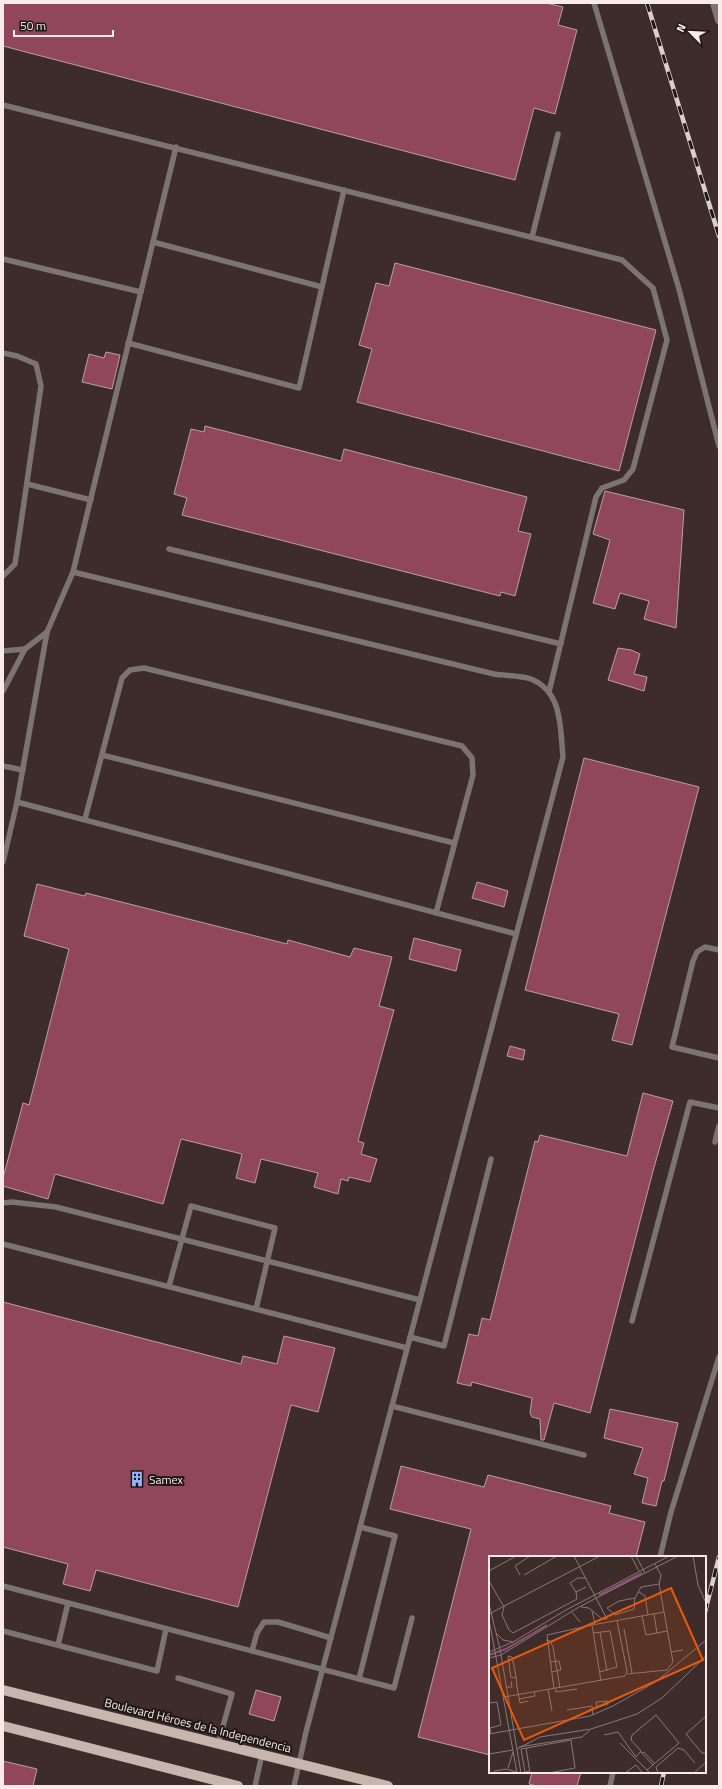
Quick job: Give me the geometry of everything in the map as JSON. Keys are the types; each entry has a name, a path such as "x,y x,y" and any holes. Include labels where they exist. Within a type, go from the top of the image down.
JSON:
{"main road":[{"name":"Boulevard Héroes de la Independencia","path":"3,1690 388,1786"},
{"path":"3,1726 238,1786"}],"street":[{"path":"714,3 719,20"}],"lane":[{"path":"594,3 678,289 719,446"},
{"path":"3,105 176,147 622,260 653,288 667,340 632,469 624,480 602,488 596,497 549,692"},
{"path":"532,237 558,134"},
{"path":"3,862 17,802 47,632 73,572 176,147"},
{"path":"128,343 300,388 344,190"},
{"path":"153,242 322,287"},
{"path":"3,259 141,292"},
{"path":"3,353 17,356 36,364 41,386 15,564 3,576"},
{"path":"27,484 90,500"},
{"path":"170,549 560,644"},
{"path":"73,572 494,674 530,679 549,692 559,712 563,757 360,1527 294,1786"},
{"path":"3,691 25,649 47,632"},
{"path":"3,651 25,649"},
{"path":"86,819 122,678 130,670 144,668 462,746 472,758 473,775 436,912"},
{"path":"102,755 454,843"},
{"path":"3,766 23,770"},
{"path":"17,802 86,819 516,934"},
{"path":"719,950 705,946 697,952 693,960 672,1047 719,1058"},
{"path":"632,1320 690,1102 719,1108"},
{"path":"715,1142 719,1126"},
{"path":"410,1337 444,1346 492,1159"},
{"path":"3,1203 12,1202 56,1207 420,1300"},
{"path":"169,1286 191,1206 268,1226 275,1228 256,1309"},
{"path":"3,1244 407,1348"},
{"path":"660,1556 671,1512 719,1358"},
{"path":"392,1406 584,1455"},
{"path":"359,1679 395,1536 360,1527"},
{"path":"3,1586 394,1688 412,1618"},
{"path":"58,1645 68,1603"},
{"path":"252,1651 256,1633 264,1622 278,1622 331,1638"},
{"path":"3,1631 157,1671 166,1629"},
{"path":"178,1678 232,1694 218,1744"},
{"path":"255,1786 262,1754"},
{"path":"610,1786 613,1773"}],"building":[{"path":"3,3 546,3 563,7 558,25 577,30 555,114 534,108 515,180 3,46"},
{"path":"395,263 656,330 619,471 357,402 372,349 359,345 376,283 389,286"},
{"path":"106,352 120,355 112,389 82,382 89,354 104,358"},
{"path":"205,426 341,461 344,449 527,497 518,531 531,534 515,596 501,592 500,596 182,515 187,498 174,494 191,429 204,432"},
{"path":"605,491 684,510 676,628 644,619 649,601 620,593 615,609 593,603 610,540 593,534"},
{"path":"618,648 631,650 640,654 634,674 647,677 644,691 608,680"},
{"path":"584,758 699,787 632,1045 612,1040 619,1014 525,990"},
{"path":"477,882 508,891 504,907 472,898"},
{"path":"37,884 85,896 86,893 287,944 288,940 350,957 354,948 392,957 379,1006 394,1010 358,1141 364,1143 361,1154 377,1159 370,1182 349,1177 348,1181 341,1179 338,1194 314,1187 318,1173 261,1159 255,1183 236,1178 242,1154 181,1139 163,1204 55,1174 48,1199 3,1186 3,1178 23,1103 29,1105 69,949 24,936"},
{"path":"414,938 461,950 456,971 409,959"},
{"path":"510,1046 525,1050 523,1060 507,1056"},
{"path":"643,1093 673,1101 653,1171 590,1413 554,1403 544,1440 541,1440 540,1419 532,1417 530,1413 532,1398 472,1382 471,1386 457,1383 469,1334 478,1336 482,1318 490,1320 535,1141 538,1142 540,1135 627,1156"},
{"name":"Samex","path":"3,1302 241,1364 243,1356 277,1364 284,1336 335,1348 318,1412 291,1405 238,1607 96,1570 90,1591 63,1584 68,1564 3,1547"},
{"path":"610,1409 678,1423 664,1481 662,1481 656,1506 642,1503 648,1478 634,1474 643,1448 604,1438"},
{"path":"401,1466 484,1487 488,1475 611,1506 609,1513 645,1522 636,1556 489,1556 489,1755 418,1737 471,1529 390,1509"},
{"path":"256,1690 281,1697 274,1721 249,1714"},
{"path":"3,1761 37,1769 33,1786 3,1786"},
{"path":"532,1773 581,1773 577,1786 537,1786 529,1784"}],"railway":[{"path":"647,3 719,236"},
{"path":"706,1608 719,1557"},
{"path":"661,1786 664,1773"}],"place":[{"name":"Samex","path":"137,1479"}]}
